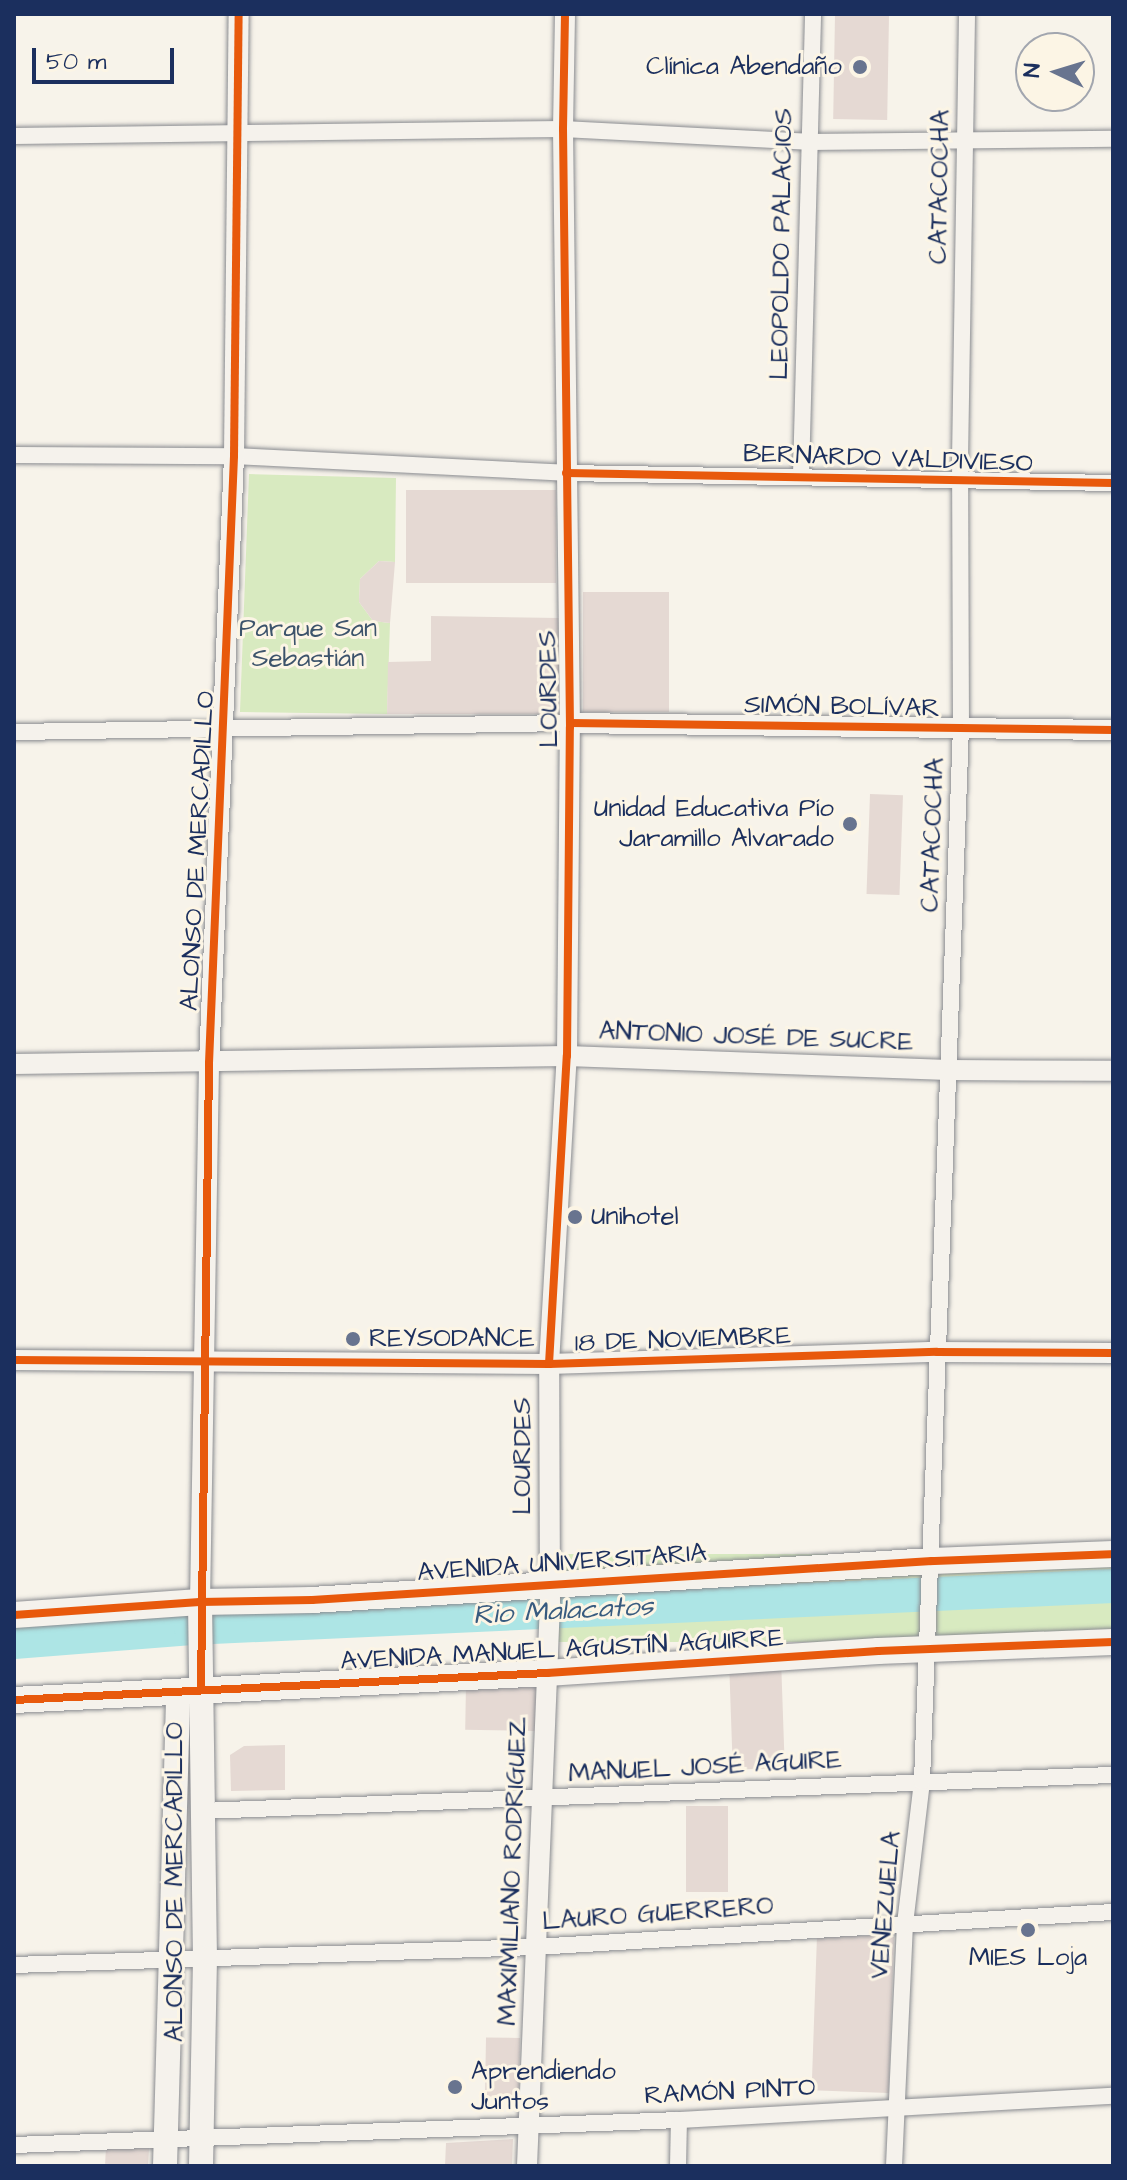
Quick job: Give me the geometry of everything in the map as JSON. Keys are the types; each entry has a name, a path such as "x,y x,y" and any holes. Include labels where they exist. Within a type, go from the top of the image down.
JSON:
{"main road":[{"name":"AVENIDA UNIVERSITARIA","path":"14,1615 200,1611 312,1600 550,1593 931,1571 1113,1554"},
{"name":"ALONSO DE MERCADILLO","path":"165,2166 176,1772 193,1687 200,1611"},
{"name":"AVENIDA MANUEL AGUSTÍN AGUIRRE","path":"14,1700 548,1662 928,1641 1113,1642"},
{"name":"ALONSO DE MERCADILLO","path":"193,1687 203,1811 205,1958 201,2166"},
{"path":"176,1772 202,1771"}],"street":[{"name":"ALONSO DE MERCADILLO","path":"200,1611 209,1063 234,456 239,14"},
{"name":"LOURDES","path":"548,1662 549,1364 567,1056 570,723 563,129 565,14"},
{"name":"LEOPOLDO PALACIOS","path":"801,475 813,14"},
{"name":"CATACOCHA","path":"928,1641 961,729 967,14"},
{"path":"14,136 563,129 808,142 1113,139"},
{"name":"BERNARDO VALDIVIESO","path":"14,455 234,456 566,473 801,475 962,483 1113,483"},
{"name":"SIMÓN BOLÍVAR","path":"14,732 225,726 570,723 1113,730"},
{"name":"ANTONIO JOSÉ DE SUCRE","path":"14,1064 567,1056 948,1070 1113,1071"},
{"name":"18 DE NOVIEMBRE","path":"14,1360 204,1359 549,1364 937,1352 1113,1353"},
{"name":"VENEZUELA","path":"894,2166 905,1924 922,1781 928,1641"},
{"name":"MAXIMILIANO RODRIGUEZ","path":"527,2166 548,1662"},
{"name":"MANUEL JOSÉ AGUIRE","path":"203,1811 1113,1775"},
{"name":"LAURO GUERRERO","path":"14,1965 535,1947 1113,1912"},
{"name":"RAMÓN PINTO","path":"14,2145 529,2123 679,2120 1113,2096"},
{"path":"678,2166 679,2120"}],"green space":[{"name":"Parque San Sebastián","path":"249,474 396,478 395,562 379,561 360,579 359,602 373,621 390,623 387,714 240,712"},
{"path":"548,1554 1113,1554 1113,1642 548,1642"}],"building":[{"name":"Clínica Abendaño","path":"835,15 889,16 887,120 833,119"},
{"path":"406,490 556,490 556,583 406,583"},
{"path":"379,561 395,562 390,623 373,621 359,602 360,579"},
{"path":"583,592 669,592 669,712 583,712"},
{"path":"431,616 559,618 559,714 387,714 388,662 431,661"},
{"path":"870,794 903,795 899,895 867,894"},
{"path":"781,1659 785,1768 733,1770 729,1661"},
{"path":"466,1684 536,1685 535,1731 465,1730"},
{"path":"285,1745 285,1790 231,1791 230,1755 244,1746"},
{"path":"686,1806 728,1806 728,1892 686,1892"},
{"path":"817,1934 894,1937 889,2093 812,2090"},
{"path":"486,2037 520,2038 519,2097 485,2096"},
{"path":"513,2139 512,2166 445,2166 446,2143"},
{"path":"106,2146 149,2148 148,2166 105,2164"}],"waterway":[{"name":"Rio Malacatos","path":"14,1642 191,1628 1113,1586"}],"cycle path":[{"path":"201,1690 209,1063 234,456 239,14"},
{"path":"549,1364 567,1056 570,727 563,129 565,14"},
{"path":"566,473 1113,483"},
{"path":"570,723 1113,730"},
{"path":"14,1360 549,1364 937,1352 1113,1353"},
{"path":"14,1615 200,1602 312,1600 932,1561 1113,1554"},
{"path":"14,1700 547,1673 878,1651 1113,1642"}],"place":[{"name":"Clínica Abendaño","path":"860,67"},
{"name":"Unidad Educativa Pío Jaramillo Alvarado","path":"850,824"},
{"name":"Unihotel","path":"575,1217"},
{"name":"REYSODANCE","path":"353,1339"},
{"name":"MIES Loja","path":"1028,1930"},
{"name":"Aprendiendo Juntos","path":"455,2087"}]}
